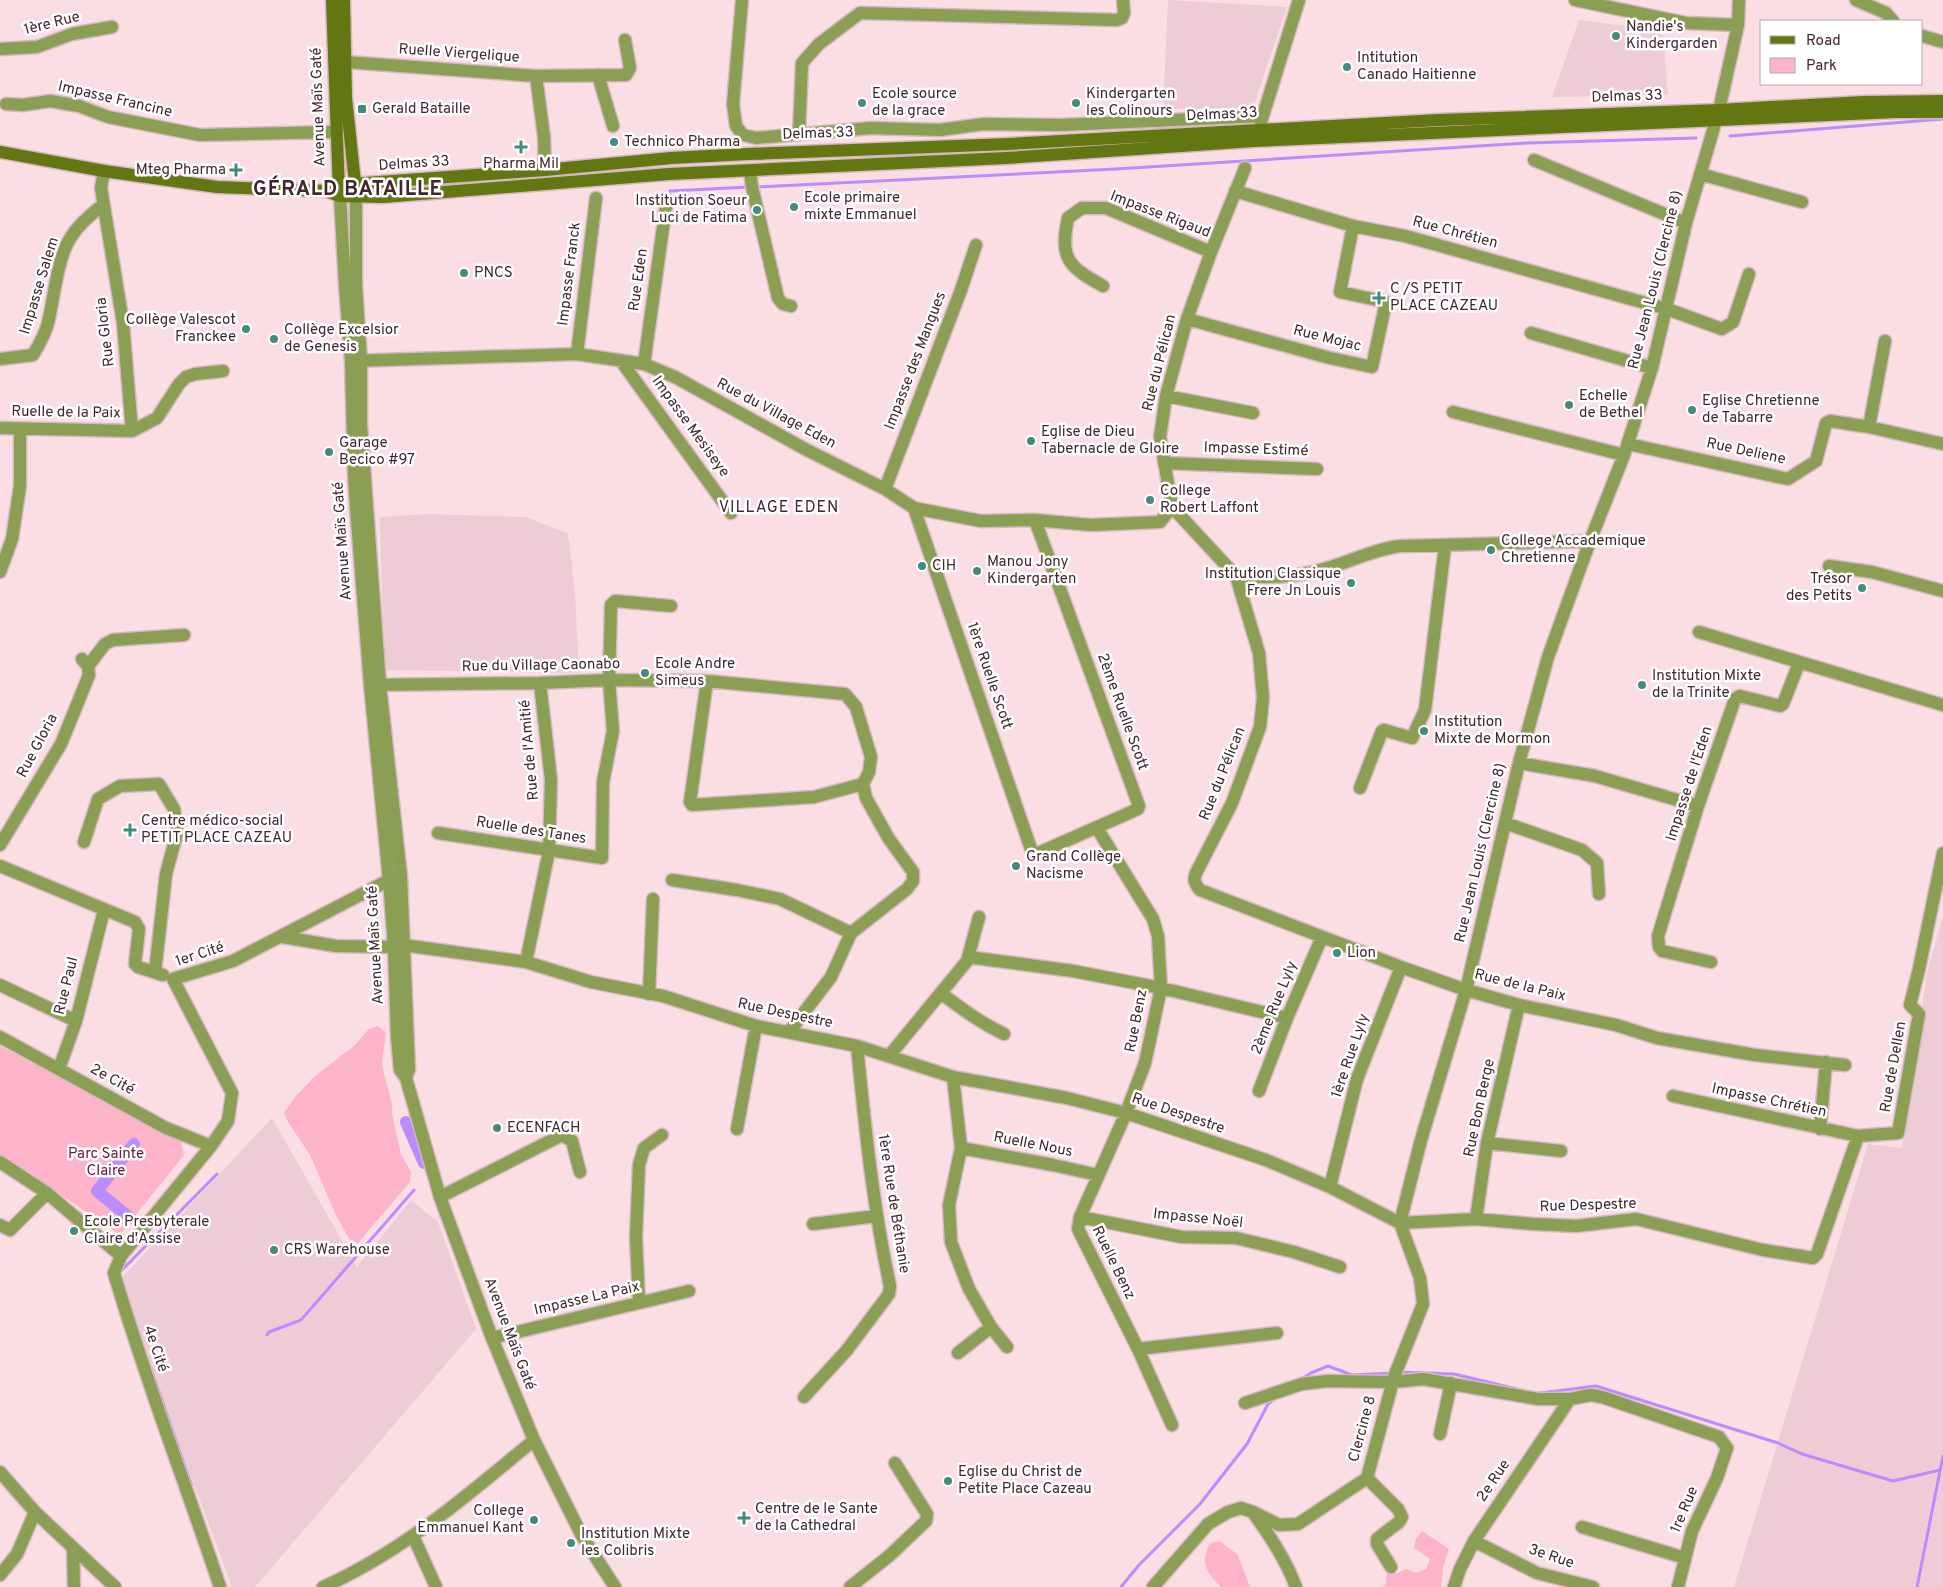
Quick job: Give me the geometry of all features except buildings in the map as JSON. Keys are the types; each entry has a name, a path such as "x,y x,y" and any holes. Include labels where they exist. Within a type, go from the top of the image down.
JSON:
{"main road":[{"name":"Avenue Maïs Gaté","path":"332,0 339,190"},
{"name":"Avenue Maïs Gaté","path":"344,0 346,98 356,197"},
{"name":"Delmas 33","path":"1717,115 1864,102 1943,102"},
{"name":"Delmas 33","path":"339,190 356,197 383,197 669,174 1006,158 1439,120 1943,112"},
{"name":"Delmas 33","path":"0,152 104,171 218,187 326,191 339,190 355,184 545,170 671,158 1257,135"}],"street":[{"path":"742,0 733,104 736,126 743,135 756,138 871,128 940,130 984,124 1061,125 1263,116"},
{"path":"799,134 802,63 819,44 860,13 1117,20 1122,18 1124,13 1123,0"},
{"path":"1257,135 1299,0"},
{"path":"1575,0 1686,23 1738,25"},
{"path":"1717,115 1738,25 1739,0"},
{"path":"1856,0 1886,13 1892,20"},
{"name":"1ère Rue","path":"0,49 37,47 72,34 112,27"},
{"path":"1923,36 1943,42"},
{"path":"536,76 626,75 630,68 625,40"},
{"name":"Ruelle Viergelique","path":"346,62 536,76 544,137 545,170"},
{"path":"598,75 613,126"},
{"name":"Impasse Francine","path":"6,104 24,105 50,101 79,106 108,117 200,135 336,132"},
{"name":"Rue Jean Louis (Clercine 8)","path":"1400,1223 1421,1140 1466,990 1519,763 1548,657 1626,449 1652,368 1686,222 1717,115"},
{"path":"1534,160 1686,222"},
{"name":"Rue du Pélican","path":"1200,890 1194,882 1196,873 1232,803 1260,727 1263,698 1259,653 1236,576 1172,507 1160,437 1166,396 1187,319 1244,168"},
{"name":"Rue Gloria","path":"104,171 101,188 123,323 132,431"},
{"path":"750,171 778,298 783,304 791,306"},
{"path":"1700,174 1802,202"},
{"name":"Avenue Maïs Gaté","path":"339,190 345,286 356,360"},
{"name":"Rue Chrétien","path":"1235,191 1353,226 1405,236 1667,309 1722,330 1733,322 1749,274"},
{"name":"Avenue Maïs Gaté","path":"356,197 354,485 395,878 399,946 397,1037 400,1070 406,1078 440,1197 492,1338 534,1440 582,1536 615,1587"},
{"name":"Impasse Franck","path":"576,354 596,198"},
{"name":"Rue Eden","path":"644,364 667,199"},
{"name":"Impasse Salem","path":"0,359 33,355 48,323 50,305 70,238 89,216 103,205"},
{"name":"Impasse Rigaud","path":"1103,286 1080,273 1067,259 1064,236 1068,218 1082,208 1106,208 1211,252"},
{"name":"Rue Mojac","path":"1187,319 1330,358 1372,367 1386,302 1340,292 1353,226"},
{"name":"Impasse des Mangues","path":"885,489 961,290 976,245"},
{"path":"1532,333 1652,368"},
{"path":"1869,428 1885,341"},
{"name":"Rue du Village Eden","path":"356,360 576,354 644,364 675,377 804,448 885,489 914,508 981,521 1035,520 1091,525 1160,522 1172,507"},
{"name":"Impasse Mesiseye","path":"621,361 731,513"},
{"path":"132,431 157,418 179,384 186,377 195,374 223,371"},
{"path":"1166,396 1253,413"},
{"path":"1452,412 1626,449"},
{"name":"Rue Deliene","path":"1626,449 1788,479 1816,461 1828,422 1869,428 1943,444"},
{"name":"Ruelle de la Paix","path":"0,428 132,431"},
{"path":"0,572 12,539 20,486 20,429"},
{"name":"Impasse Estimé","path":"1164,463 1317,469"},
{"name":"1ère Ruelle Scott","path":"914,508 1034,854"},
{"name":"2ème Ruelle Scott","path":"1034,854 1097,828 1138,809 1139,806 1035,520"},
{"path":"1236,576 1278,578 1323,570 1385,548 1590,541"},
{"path":"1360,788 1382,731 1412,738 1425,710 1445,546"},
{"path":"1829,566 1872,572 1943,591"},
{"name":"Ruelle des Tanes","path":"438,833 602,858 603,782 613,731 609,680 612,602 671,606"},
{"path":"1699,632 1943,705"},
{"name":"Rue Gloria","path":"0,845 61,744 89,675 85,662 106,644 114,640 184,635"},
{"name":"Impasse de l'Eden","path":"1711,962 1662,951 1659,947 1658,936 1698,806 1735,698 1740,696 1780,706 1783,704 1799,663"},
{"name":"Rue du Village Caonabo","path":"375,685 540,683 609,680 707,681 845,694 856,707 871,757 869,772 863,784"},
{"path":"707,681 690,802 694,806 814,797 863,784 866,798 889,839 913,872 913,881 907,889 852,933 831,977 789,1032"},
{"name":"Rue de l'Amitié","path":"526,962 549,851 552,780 540,683"},
{"path":"1519,763 1596,776 1698,806"},
{"path":"84,842 98,798 120,786 159,784 174,809 177,833 166,874 155,972"},
{"path":"1505,823 1582,850 1590,855 1597,863 1599,894"},
{"name":"Rue Benz","path":"1097,828 1153,919 1158,936 1161,988 1145,1063 1126,1113"},
{"name":"Rue de Dellen","path":"1858,1136 1898,1133 1919,1014 1910,1005 1943,853"},
{"path":"0,866 138,924 135,964 138,967 173,979"},
{"name":"1er Cité","path":"210,1146 228,1121 232,1093 173,979 233,962 395,878"},
{"path":"672,880 780,899 852,933"},
{"name":"Rue de la Paix","path":"1200,890 1402,968 1466,990 1519,1005 1616,1024 1657,1038 1755,1055 1846,1065"},
{"path":"649,994 653,899"},
{"name":"Rue Paul","path":"59,1069 76,1021 104,910"},
{"path":"890,1056 957,975 968,957 979,917"},
{"name":"Rue Despestre","path":"283,937 336,946 399,946 526,962 591,982 663,996 756,1026 857,1046 953,1076 1067,1098 1126,1113 1266,1160 1330,1188 1400,1223 1476,1219 1576,1226 1636,1219 1763,1250 1812,1258 1817,1254 1858,1136"},
{"name":"2ème Rue Lyly","path":"1259,1091 1287,1018 1322,937"},
{"path":"968,957 1074,971 1161,988 1287,1018"},
{"name":"1ère Rue Lyly","path":"1330,1188 1357,1079 1402,968"},
{"path":"0,985 76,1021"},
{"path":"942,994 972,1017 1004,1034"},
{"name":"Rue Bon Berge","path":"1476,1219 1487,1143 1519,1005"},
{"path":"736,1129 756,1026"},
{"name":"2e Cité","path":"0,1037 166,1128 210,1146"},
{"name":"1ère Rue de Béthanie","path":"804,1397 847,1350 889,1294 890,1286 876,1216 857,1046"},
{"path":"1820,1129 1826,1062"},
{"path":"953,1076 961,1148 949,1205 951,1242 970,1289 991,1327 1007,1347"},
{"name":"Impasse Chrétien","path":"1673,1096 1858,1136"},
{"name":"Ruelle Benz","path":"1126,1113 1078,1224 1080,1235 1138,1349 1172,1425"},
{"path":"440,1197 562,1135 572,1141 580,1172"},
{"path":"639,1304 636,1237 639,1166 644,1148 662,1135"},
{"path":"1487,1143 1561,1151"},
{"name":"4e Cité","path":"210,1146 121,1256 114,1273 124,1308 220,1587"},
{"name":"Ruelle Nous","path":"961,1148 1098,1175"},
{"path":"0,1162 47,1193 121,1256"},
{"path":"5,1227 47,1193"},
{"path":"813,1224 876,1216"},
{"name":"Impasse Noël","path":"1080,1217 1182,1236 1236,1238 1294,1252 1340,1267"},
{"name":"Clercine 8","path":"1152,1587 1208,1524 1228,1512 1241,1508 1279,1525 1298,1524 1367,1478 1395,1375 1423,1304 1420,1278 1400,1223"},
{"name":"Impasse La Paix","path":"492,1338 689,1291"},
{"path":"958,1353 991,1327"},
{"path":"1138,1349 1276,1333"},
{"path":"1245,1403 1302,1384 1395,1375 1452,1383 1529,1398 1570,1399"},
{"path":"1440,1434 1452,1383"},
{"name":"1re Rue","path":"1570,1399 1591,1396 1609,1398 1720,1437 1727,1448 1717,1478 1692,1531 1678,1587"},
{"name":"2e Rue","path":"1454,1587 1460,1568 1474,1541 1570,1399"},
{"path":"323,1587 357,1572 413,1536 478,1487 534,1440"},
{"path":"850,1587 889,1556 928,1518 894,1464"},
{"path":"0,1472 36,1512 115,1587"},
{"path":"1367,1478 1398,1509 1402,1517 1399,1522 1377,1539 1377,1544 1391,1567"},
{"path":"0,1574 17,1554 36,1512"},
{"path":"1253,1512 1273,1540 1291,1573 1296,1587"},
{"path":"1582,1527 1685,1558"},
{"path":"413,1536 436,1587"},
{"name":"3e Rue","path":"1474,1541 1537,1573 1593,1587"},
{"path":"73,1549 74,1587"}],"shaded area":[{"path":"1168,0 1287,7 1253,108 1163,109"},
{"path":"1579,20 1624,26 1663,35 1668,95 1552,97"},
{"path":"429,514 525,517 567,533 575,593 579,673 384,670 380,517"},
{"path":"1943,915 1943,1587 1734,1587 1868,1144 1902,1148 1927,973"},
{"path":"272,1118 357,1267 411,1200 438,1222 476,1329 255,1587 232,1587 119,1281"}],"green space":[{"path":"378,1026 386,1033 382,1062 401,1154 411,1172 410,1182 358,1243 349,1239 335,1213 310,1155 284,1113 295,1097 315,1076 355,1045 369,1029"},
{"name":"Parc Sainte Claire","path":"0,1046 181,1142 184,1155 121,1233 117,1233 10,1160 0,1156"},
{"path":"1422,1531 1449,1549 1443,1567 1441,1587 1383,1587 1386,1584 1387,1574 1397,1573 1406,1569 1416,1573 1426,1569 1430,1559 1414,1548 1416,1539"},
{"path":"1220,1541 1238,1555 1250,1587 1221,1587 1208,1572 1205,1562 1207,1550 1210,1543"}],"waterway":[{"path":"1730,136 1943,119"},
{"path":"756,187 1116,169 1527,143 1696,138"},
{"path":"670,191 749,187"},
{"path":"406,1122 424,1163"},
{"path":"130,1218 97,1191 134,1144"},
{"path":"120,1272 217,1174"},
{"path":"267,1335 269,1332 301,1320 414,1190"},
{"path":"1302,1379 1328,1366 1352,1375 1393,1373"},
{"path":"151,1369 192,1486"},
{"path":"1399,1372 1454,1374 1521,1390"},
{"path":"1540,1393 1596,1386 1778,1443 1802,1454 1893,1481 1940,1470"},
{"path":"1121,1587 1139,1565 1200,1504 1247,1444 1268,1404 1274,1399"},
{"path":"1917,1587 1943,1456"}],"place":[{"name":"Nandie's Kindergarden","path":"1616,36"},
{"name":"Intitution Canado Haitienne","path":"1347,67"},
{"name":"Ecole source de la grace","path":"862,103"},
{"name":"Kindergarten les Colinours","path":"1076,103"},
{"name":"Gerald Bataille","path":"362,109"},
{"name":"Technico Pharma","path":"614,142"},
{"name":"Pharma Mil","path":"521,147"},
{"name":"Mteg Pharma","path":"236,170"},
{"name":"Ecole primaire mixte Emmanuel","path":"794,207"},
{"name":"Institution Soeur Luci de Fatima","path":"757,210"},
{"name":"PNCS","path":"464,273"},
{"name":"C /S PETIT PLACE CAZEAU","path":"1379,298"},
{"name":"Collège Valescot Franckee","path":"246,329"},
{"name":"Collège Excelsior de Genesis","path":"274,339"},
{"name":"Echelle de Bethel","path":"1569,405"},
{"name":"Eglise Chretienne de Tabarre","path":"1692,410"},
{"name":"Eglise de Dieu Tabernacle de Gloire","path":"1031,441"},
{"name":"Garage Becico #97","path":"329,452"},
{"name":"College Robert Laffont","path":"1150,500"},
{"name":"College Accademique Chretienne","path":"1491,550"},
{"name":"CIH","path":"922,566"},
{"name":"Manou Jony Kindergarten","path":"977,571"},
{"name":"Institution Classique Frere Jn Louis","path":"1351,583"},
{"name":"Trésor des Petits","path":"1862,588"},
{"name":"Ecole Andre Simeus","path":"645,673"},
{"name":"Institution Mixte de la Trinite","path":"1642,685"},
{"name":"Institution Mixte de Mormon","path":"1424,731"},
{"name":"Centre médico-social PETIT PLACE CAZEAU","path":"130,830"},
{"name":"Grand Collège Nacisme","path":"1016,866"},
{"name":"Lion","path":"1337,953"},
{"name":"ECENFACH","path":"497,1128"},
{"name":"Ecole Presbyterale Claire d'Assise","path":"74,1231"},
{"name":"CRS Warehouse","path":"274,1250"},
{"name":"Eglise du Christ de Petite Place Cazeau","path":"948,1481"},
{"name":"Centre de le Sante de la Cathedral","path":"744,1518"},
{"name":"College Emmanuel Kant","path":"534,1520"},
{"name":"Institution Mixte les Colibris","path":"571,1543"}],"district":[{"name":"GÉRALD BATAILLE","path":"348,190"},
{"name":"VILLAGE EDEN","path":"779,508"}]}
